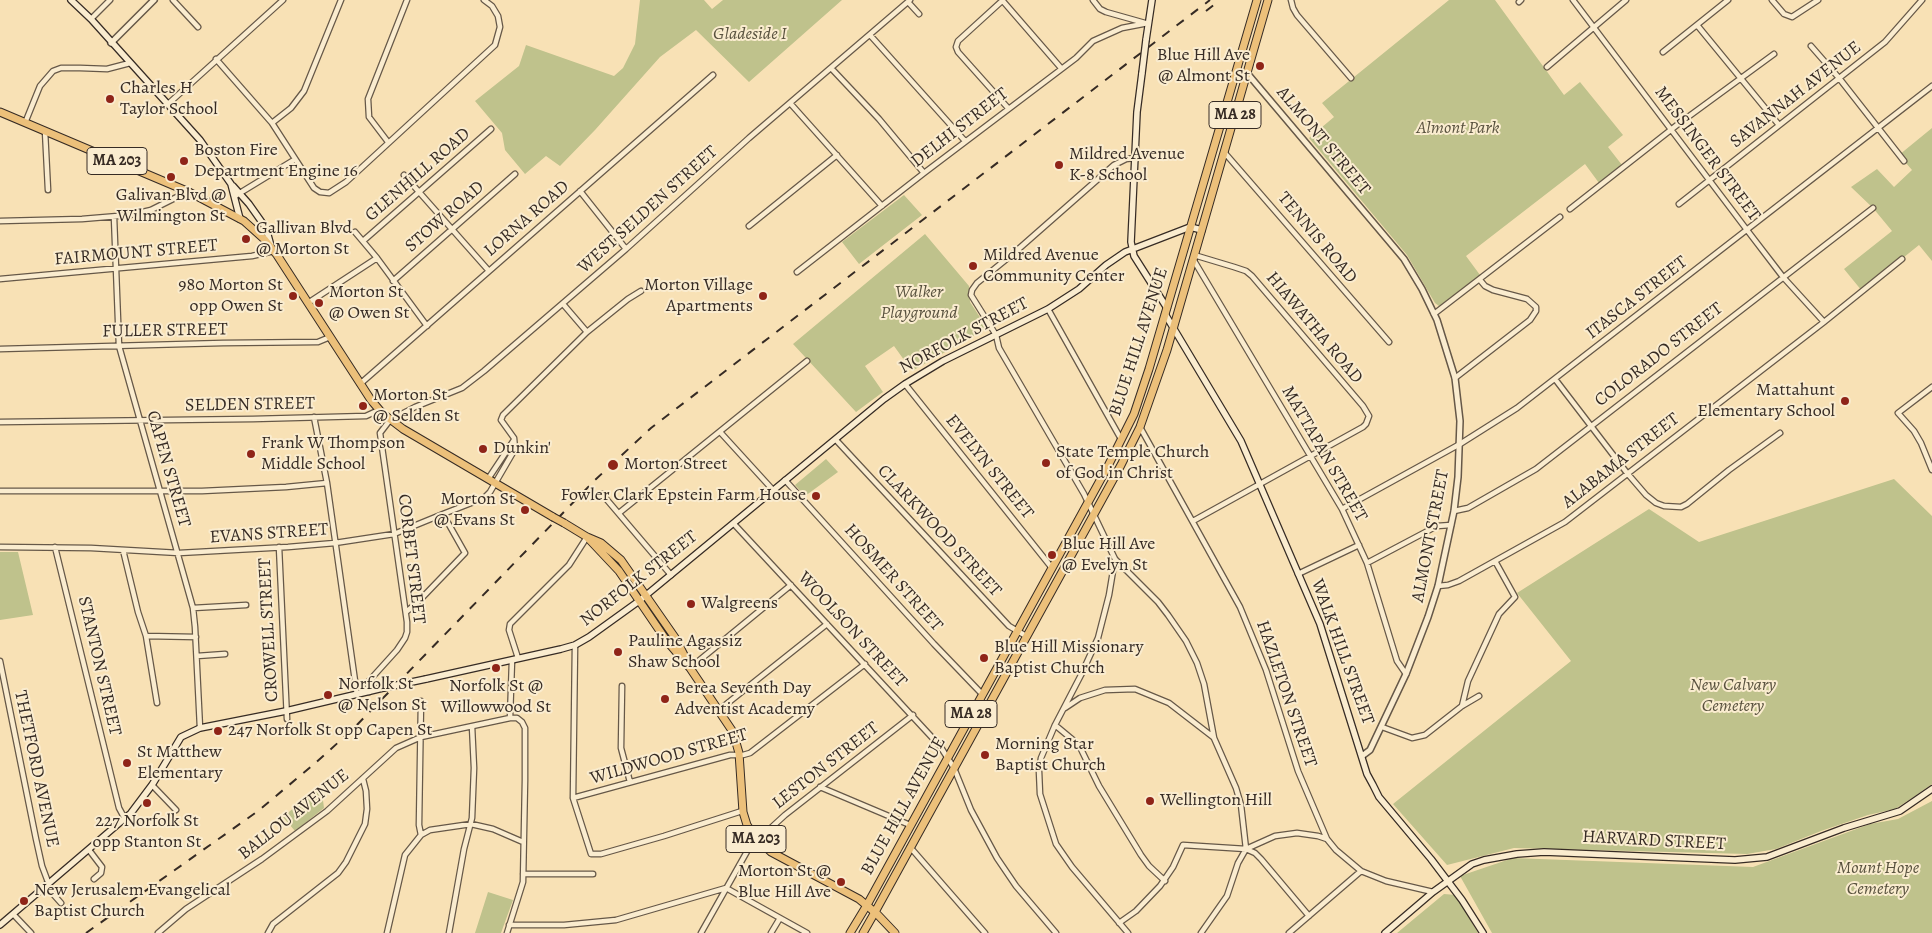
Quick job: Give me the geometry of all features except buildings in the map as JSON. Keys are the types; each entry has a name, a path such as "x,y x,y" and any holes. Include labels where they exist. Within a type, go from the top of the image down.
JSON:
{"main road":[{"path":"71,0 91,19 200,140 238,195 266,228 272,251"},
{"path":"1132,249 1131,218 1137,112 1152,0"},
{"name":"BLUE HILL AVENUE","path":"850,933 1122,441 1139,399 1166,311 1257,0"},
{"name":"BLUE HILL AVENUE","path":"863,933 1140,427 1152,396 1173,328 1268,0"},
{"name":"MA 203","path":"0,112 189,192 240,219 257,232 308,303 379,410 390,420 587,538 618,570 675,652 690,668 719,710 735,738 739,755 742,811 748,826 758,840 771,852 859,899 875,912 895,933"},
{"path":"238,195 240,219"},
{"path":"1190,227 1202,230"},
{"name":"NORFOLK STREET","path":"0,925 126,819 152,785 181,737 200,728 286,711 575,645 602,629 672,575 785,480 905,384 942,361 1048,310 1079,290 1117,257 1132,249 1190,227"},
{"name":"WALK HILL STREET","path":"1132,249 1134,256 1166,311 1173,328 1241,441 1329,649 1368,774 1379,797 1431,859 1462,900 1483,933"},
{"name":"MA 203","path":"587,538 601,543 618,557 676,639 690,668"},
{"name":"HARVARD STREET","path":"1385,933 1433,892 1472,864 1517,854 1575,852 1735,860 1767,857 1844,828 1900,811 1932,789"}],"street":[{"path":"91,19 110,0"},
{"path":"111,43 154,0"},
{"path":"173,0 198,27"},
{"path":"168,104 283,0"},
{"path":"272,123 291,108 304,91 341,0"},
{"path":"388,142 369,117 368,99 407,0"},
{"path":"216,59 272,123 294,160 314,188 320,192 329,193 346,182 495,45 500,27 498,16 492,6 484,0"},
{"path":"1008,108 956,50 958,41 1002,0 1062,68"},
{"path":"1094,0 1100,9 1106,12 1148,24"},
{"path":"1291,0 1294,11 1351,78"},
{"name":"MESSINGER STREET","path":"1573,0 1783,277 1824,322"},
{"path":"1547,66 1626,0"},
{"path":"1663,52 1728,0"},
{"path":"1772,0 1784,14 1792,17 1818,0"},
{"name":"SAVANNAH AVENUE","path":"1680,204 1885,42 1922,0"},
{"path":"909,1 919,14"},
{"name":"WEST SELDEN STREET","path":"390,420 415,407 462,388 626,249 790,103 909,1"},
{"name":"DELHI STREET","path":"796,272 1008,108 1076,58 1093,41 1122,28 1148,24"},
{"path":"1697,25 1779,125"},
{"path":"870,34 965,141"},
{"path":"1811,46 1839,78 1904,161"},
{"path":"1570,209 1740,77 1774,54"},
{"path":"25,123 40,86 53,71 61,68 107,69 130,63"},
{"path":"831,68 879,119 924,173"},
{"name":"ALMONT STREET","path":"1247,73 1394,246 1422,289 1444,338 1459,400 1460,444 1454,511 1438,586 1406,674 1370,750 1362,756"},
{"name":"LORNA ROAD","path":"360,384 713,75"},
{"name":"ITASCA STREET","path":"1342,509 1460,444 1517,408 1932,86"},
{"path":"790,103 882,206"},
{"name":"GLENHILL ROAD","path":"363,241 491,130"},
{"path":"45,131 48,190"},
{"name":"TENNIS ROAD","path":"1224,152 1389,342"},
{"path":"749,226 837,155"},
{"path":"1135,158 1126,159 1114,165 977,283 972,290 972,295 996,335 999,348 1088,502 1115,559 1158,602 1186,641 1197,663 1204,684 1214,738 1236,788 1241,805 1246,849"},
{"path":"238,195 294,160"},
{"name":"STOW ROAD","path":"393,281 515,174"},
{"path":"404,175 489,271"},
{"path":"580,191 626,249"},
{"path":"0,221 114,217 150,210 189,192"},
{"name":"COLORADO STREET","path":"1454,511 1468,508 1536,469 1873,208"},
{"name":"CAPEN STREET","path":"114,217 118,268 119,346 193,608 200,728"},
{"path":"1434,314 1560,217"},
{"path":"355,232 426,326"},
{"name":"FAIRMOUNT STREET","path":"0,279 252,256 272,251"},
{"name":"HIAWATHA ROAD","path":"1194,257 1234,267 1246,271 1252,276 1368,412 1369,416 1366,424 1310,456"},
{"name":"MATTAPAN STREET","path":"1194,257 1342,509 1367,563 1398,661 1406,674"},
{"path":"308,303 376,258"},
{"name":"ALABAMA STREET","path":"1438,586 1448,586 1460,581 1565,522 1824,322 1902,259"},
{"path":"1455,378 1535,315 1536,306 1527,299 1492,290 1480,280"},
{"path":"492,481 515,449 514,438 502,420 503,415 587,332 641,290"},
{"path":"562,304 587,332"},
{"path":"1048,310 1122,441"},
{"name":"FULLER STREET","path":"0,349 318,342 330,337"},
{"path":"619,513 807,362"},
{"path":"1555,379 1627,473 1656,503 1664,506 1681,507 1698,497 1729,470 1780,433"},
{"name":"EVELYN STREET","path":"905,384 1052,568"},
{"path":"1931,467 1921,442 1898,413 1932,387"},
{"name":"SELDEN STREET","path":"0,422 366,416 379,410"},
{"path":"314,417 326,483 357,694"},
{"name":"CORBET STREET","path":"368,682 397,650 406,638 407,632 406,612 380,433 390,420"},
{"name":"HAZLETON STREET","path":"1140,427 1240,607 1272,689 1298,771 1327,839 1336,850 1361,871 1386,881 1433,892"},
{"path":"720,432 773,490"},
{"path":"492,481 514,438"},
{"name":"CLARKWOOD STREET","path":"836,440 1009,626 1026,636"},
{"path":"1193,522 1310,456"},
{"path":"742,467 748,462"},
{"name":"HOSMER STREET","path":"785,480 982,694"},
{"name":"EVANS STREET","path":"0,546 179,553 335,543 394,534 484,498 492,481"},
{"path":"0,491 243,490 326,483"},
{"path":"602,494 672,575"},
{"path":"406,612 465,553 444,514"},
{"name":"WOOLSON STREET","path":"734,524 940,746 954,768 971,810 992,851 1016,886 1056,933"},
{"path":"1367,563 1437,526 1451,525"},
{"path":"518,658 509,630 510,624 569,565 587,538"},
{"path":"1298,574 1359,545"},
{"name":"STANTON STREET","path":"55,547 119,808 126,819"},
{"name":"CROWELL STREET","path":"279,547 287,719"},
{"path":"123,550 146,636 157,703"},
{"path":"1115,559 1109,595 1098,638 1055,725 1041,758 1039,771 1040,794 1056,844 1072,867 1128,933"},
{"path":"1462,706 1468,681 1499,614 1515,598 1495,561"},
{"path":"690,668 791,585"},
{"path":"193,608 246,604"},
{"path":"719,710 827,624"},
{"path":"146,636 196,637"},
{"path":"575,645 573,798 591,854 601,854 742,811"},
{"path":"197,656 225,654"},
{"path":"507,933 523,882 524,842 525,728 517,718 510,718 512,660"},
{"name":"THETFORD AVENUE","path":"0,661 47,884"},
{"name":"WILDWOOD STREET","path":"573,798 730,755 739,755 753,751 865,664"},
{"path":"356,681 368,682 369,692"},
{"path":"622,686 621,748 630,782"},
{"path":"1064,709 1080,698 1105,690 1135,689 1169,703 1214,738"},
{"path":"1382,727 1412,738 1425,735 1462,706 1479,696"},
{"path":"421,701 419,825 422,835"},
{"name":"LESTON STREET","path":"703,932 749,848 785,815 913,715"},
{"name":"BALLOU AVENUE","path":"158,933 186,909 262,859 327,811 396,748 421,737 510,718"},
{"path":"1055,725 1069,734 1079,745 1099,786 1133,842 1149,866 1165,881"},
{"path":"448,933 464,849 471,824 474,768 472,726"},
{"path":"268,933 272,924 338,873 346,862 364,824 367,809 363,779"},
{"path":"152,785 176,810"},
{"path":"820,787 910,825"},
{"path":"387,933 405,855 422,835 430,830 471,824 493,829 524,842"},
{"path":"1201,933 1227,896 1238,863 1246,849 1275,836 1286,834 1297,833 1327,839"},
{"path":"1119,923 1150,899 1165,881 1183,845 1246,849 1255,853 1309,916"},
{"path":"910,847 985,933"},
{"path":"89,850 102,867 101,873 94,879"},
{"path":"1289,933 1361,871"},
{"path":"523,874 593,874"},
{"path":"47,884 61,903"},
{"path":"509,925 564,925 616,920 726,888 807,933"},
{"path":"13,914 31,933"},
{"path":"771,933 780,918"}],"green space":[{"name":"Gladeside I","path":"640,0 704,0 712,9 723,0 842,0 749,82 696,30 660,57 560,166 546,156 525,174 505,150 502,133 475,101 519,66 526,45 614,76 623,68 635,44"},
{"name":"Almont Park","path":"1449,0 1495,0 1564,95 1580,82 1623,135 1608,147 1622,165 1599,183 1585,164 1466,256 1480,275 1439,306 1435,303 1407,255 1309,138 1334,117 1322,103"},
{"path":"1932,128 1932,261 1919,245 1862,291 1844,269 1892,231 1873,208 1851,187 1877,169 1894,187 1912,170 1899,155"},
{"path":"904,195 922,215 859,264 842,242"},
{"name":"Walker Playground","path":"925,234 969,286 970,302 987,328 912,371 894,346 865,366 883,392 856,412 793,344"},
{"path":"826,459 838,472 805,496 795,485"},
{"name":"New Calvary Cemetery","path":"1894,479 1932,516 1932,784 1895,809 1868,815 1776,849 1747,854 1514,848 1447,865 1393,804 1571,661 1517,593 1649,509 1699,542"},
{"path":"0,552 18,552 33,615 0,620"},
{"path":"321,785 324,808 295,831 283,817"},
{"name":"Mount Hope Cemetery","path":"1932,801 1932,933 1492,933 1460,876 1513,858 1753,867 1870,824 1898,819"},
{"path":"488,892 513,900 501,933 475,933"},
{"path":"1444,894 1456,895 1478,933 1397,933"}],"railway":[{"path":"86,933 258,811 313,765 351,731 595,480 651,428 1210,0"},
{"path":"1206,11 1220,0"}],"place":[{"name":"Blue Hill Ave @ Almont St","path":"1260,66"},
{"name":"Charles H Taylor School","path":"110,99"},
{"name":"Boston Fire Department Engine 16","path":"184,161"},
{"name":"Mildred Avenue K-8 School","path":"1059,165"},
{"name":"Galivan Blvd @ Wilmington St","path":"171,177"},
{"name":"Gallivan Blvd @ Morton St","path":"246,239"},
{"name":"Mildred Avenue Community Center","path":"973,266"},
{"name":"980 Morton St opp Owen St","path":"293,296"},
{"name":"Morton Village Apartments","path":"763,296"},
{"name":"Morton St @ Owen St","path":"319,303"},
{"name":"Mattahunt Elementary School","path":"1845,401"},
{"name":"Morton St @ Selden St","path":"363,406"},
{"name":"Dunkin'","path":"483,449"},
{"name":"Frank W Thompson Middle School","path":"251,454"},
{"name":"State Temple Church of God in Christ","path":"1046,463"},
{"name":"Morton Street","path":"613,465"},
{"name":"Fowler Clark Epstein Farm House","path":"816,496"},
{"name":"Morton St @ Evans St","path":"525,510"},
{"name":"Blue Hill Ave @ Evelyn St","path":"1052,555"},
{"name":"Walgreens","path":"691,604"},
{"name":"Pauline Agassiz Shaw School","path":"618,652"},
{"name":"Blue Hill Missionary Baptist Church","path":"984,658"},
{"name":"Norfolk St @ Willowwood St","path":"496,668"},
{"name":"Norfolk St @ Nelson St","path":"328,695"},
{"name":"Berea Seventh Day Adventist Academy","path":"665,699"},
{"name":"247 Norfolk St opp Capen St","path":"218,731"},
{"name":"Morning Star Baptist Church","path":"985,755"},
{"name":"St Matthew Elementary","path":"127,763"},
{"name":"Wellington Hill","path":"1150,801"},
{"name":"227 Norfolk St opp Stanton St","path":"147,803"},
{"name":"Morton St @ Blue Hill Ave","path":"841,882"},
{"name":"New Jerusalem Evangelical Baptist Church","path":"24,901"}]}
